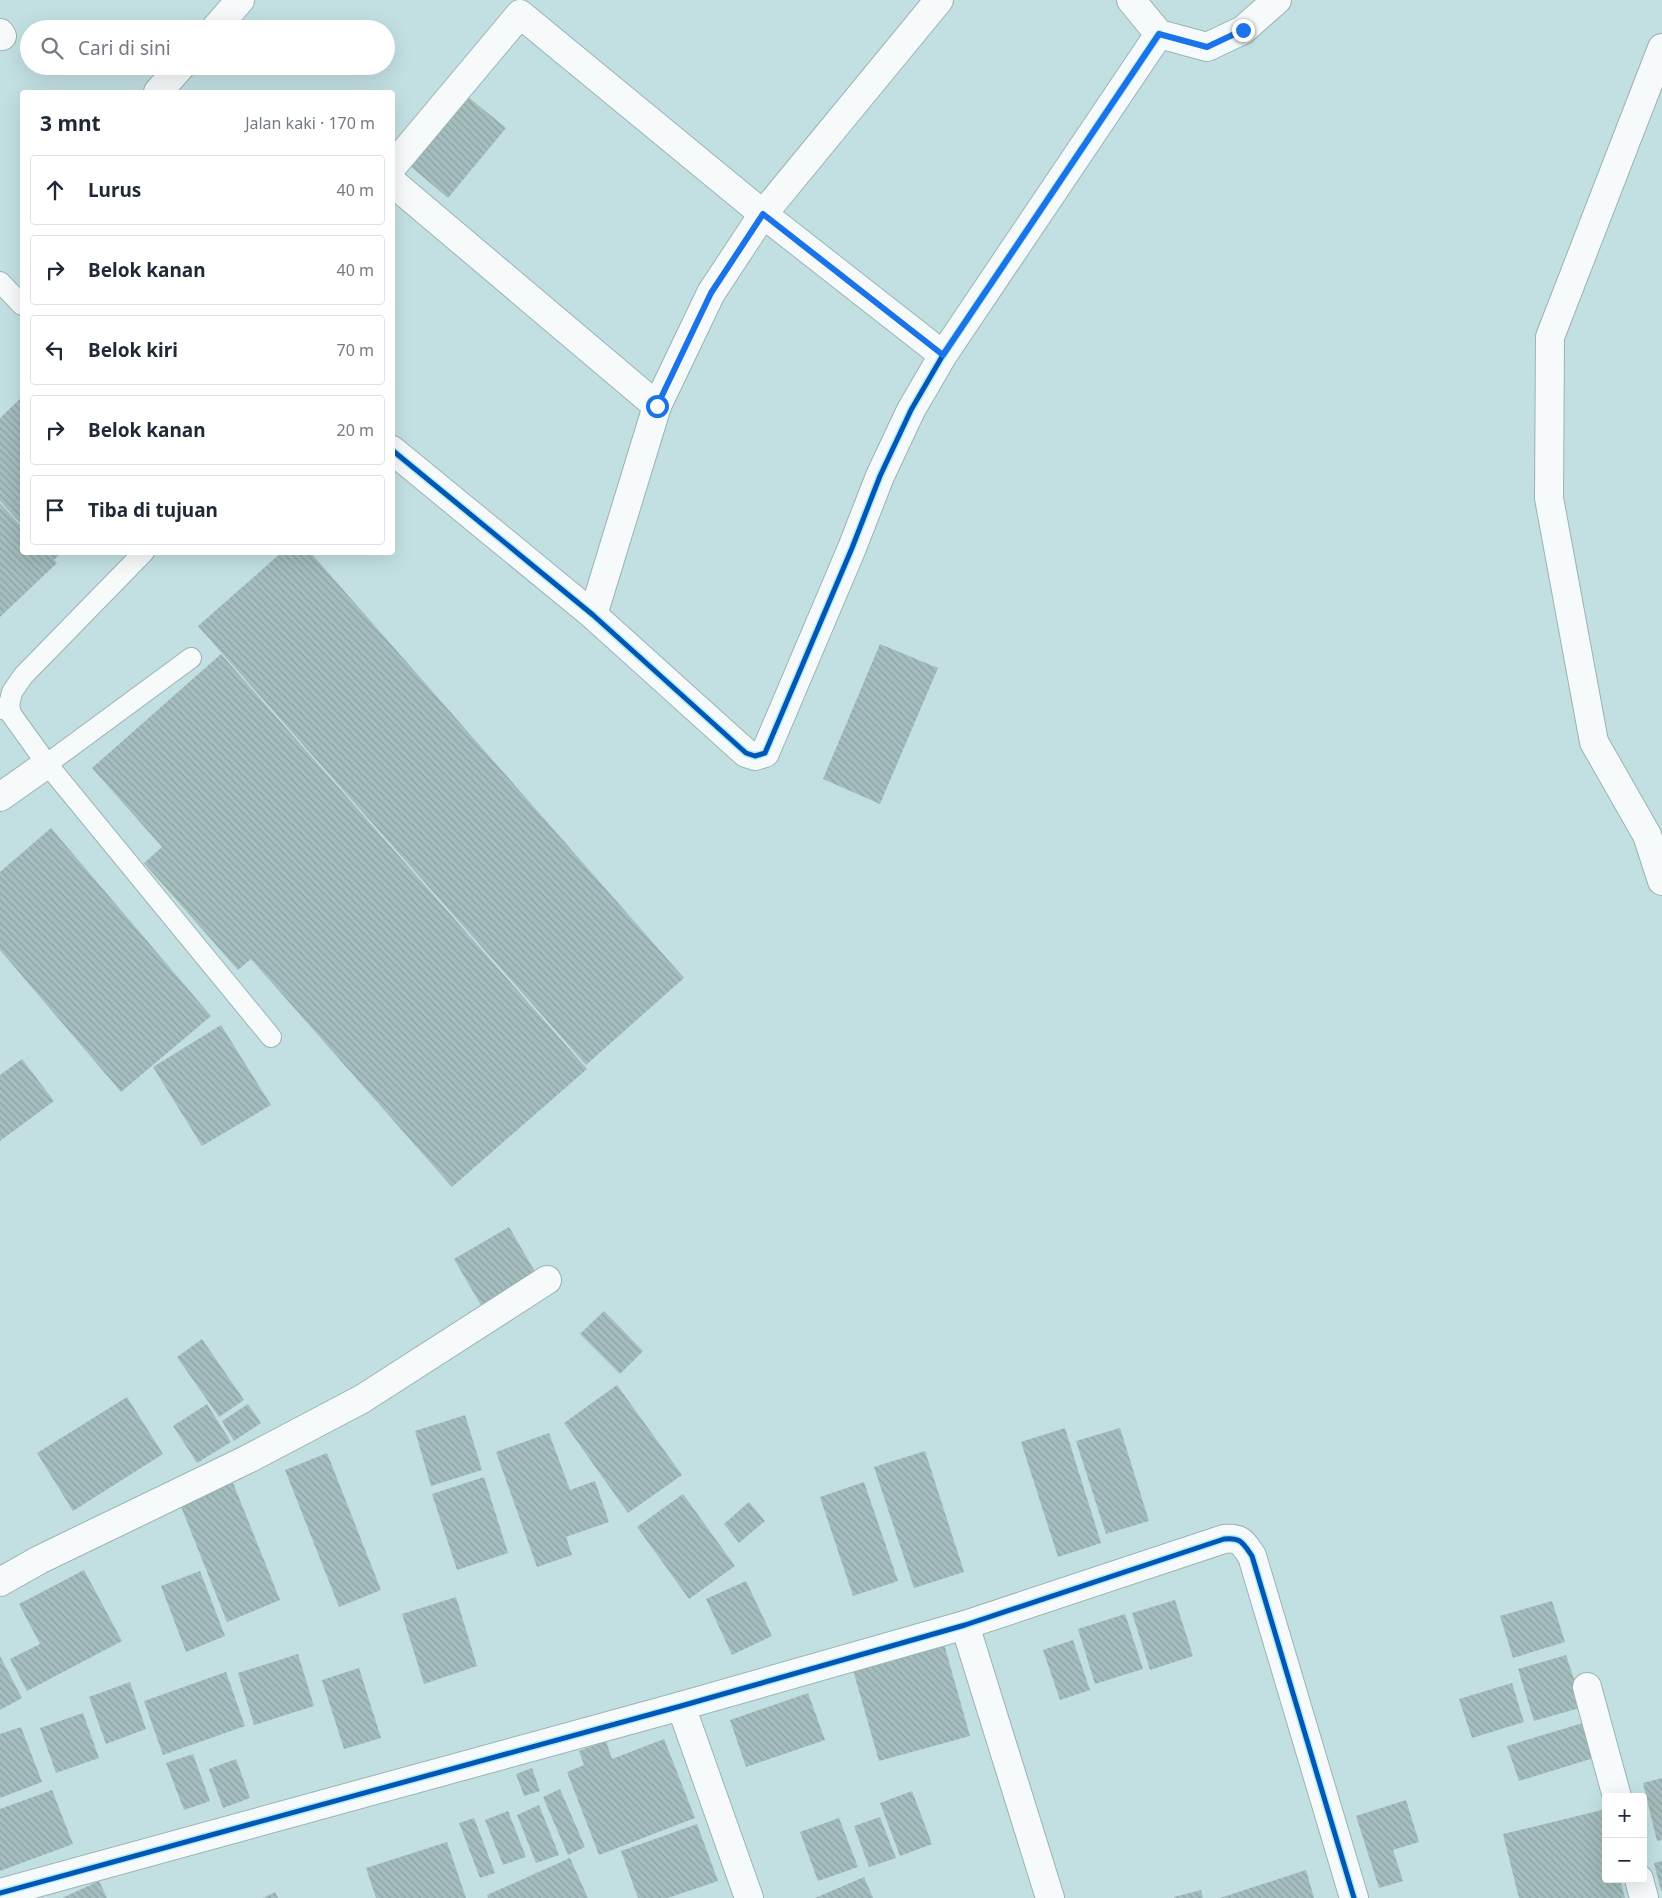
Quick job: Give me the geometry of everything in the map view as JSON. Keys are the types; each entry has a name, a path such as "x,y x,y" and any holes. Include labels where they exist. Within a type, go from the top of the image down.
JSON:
{"street":[{"path":"223,20 240,0"},
{"path":"593,615 657,406 711,293 763,214 939,0"},
{"path":"1131,0 1159,34 1207,47 1243,30 1277,0"},
{"path":"395,163 518,5 763,214 943,355"},
{"path":"395,452 593,615 746,753 755,756 765,753 884,468 911,410 943,355 1159,34"},
{"path":"1662,48 1550,337 1549,498 1594,742 1648,835 1662,882"},
{"path":"160,90 173,75"},
{"path":"395,185 657,406"},
{"path":"0,797 47,764"},
{"path":"0,1582 39,1560 248,1459 362,1399 547,1280"},
{"path":"0,1893 681,1706 965,1625 1224,1539 1234,1538 1243,1542 1252,1556 1354,1898"},
{"path":"965,1625 1050,1898"},
{"path":"1587,1687 1616,1793"},
{"path":"681,1706 749,1898"},
{"path":"1640,1883 1644,1898"}],"lane":[{"path":"0,282 20,303"},
{"path":"141,555 23,676 5,707 47,764 271,1037"},
{"path":"47,764 191,658"}],"building":[{"path":"461,91 506,128 448,198 403,160"},
{"path":"20,399 20,523 0,501 0,418"},
{"path":"0,503 20,525 20,555 59,555 54,560 57,563 0,617"},
{"path":"279,555 313,555 684,978 586,1065 198,626"},
{"path":"880,644 938,668 880,804 823,779"},
{"path":"221,654 587,1069 452,1187 251,959 238,970 144,863 162,847 92,768"},
{"path":"51,828 211,1016 121,1092 0,950 0,872"},
{"path":"221,1025 271,1105 202,1146 153,1067"},
{"path":"22,1059 54,1101 0,1141 0,1075"},
{"path":"509,1227 537,1275 482,1307 454,1259"},
{"path":"604,1311 643,1351 620,1374 580,1334"},
{"path":"202,1339 244,1400 219,1417 177,1357"},
{"path":"617,1385 682,1475 628,1513 564,1423"},
{"path":"127,1397 163,1454 73,1511 37,1453"},
{"path":"207,1404 231,1442 197,1463 173,1426"},
{"path":"248,1404 261,1423 234,1441 222,1421"},
{"path":"465,1415 482,1470 431,1486 415,1431"},
{"path":"1065,1428 1101,1543 1058,1557 1021,1442"},
{"path":"1120,1428 1149,1521 1106,1534 1076,1441"},
{"path":"549,1433 570,1490 595,1481 609,1522 566,1537 572,1555 537,1567 496,1452"},
{"path":"925,1451 964,1572 914,1588 874,1467"},
{"path":"327,1453 381,1590 339,1607 285,1470"},
{"path":"484,1477 508,1553 457,1570 432,1494"},
{"path":"864,1482 898,1581 853,1596 820,1497"},
{"path":"233,1483 280,1600 227,1622 180,1504"},
{"path":"683,1494 735,1566 689,1599 637,1527"},
{"path":"749,1502 765,1521 739,1543 724,1524"},
{"path":"84,1570 122,1641 27,1691 10,1659 40,1644 19,1604"},
{"path":"200,1571 225,1636 186,1652 161,1586"},
{"path":"746,1581 772,1636 732,1655 706,1599"},
{"path":"456,1597 477,1666 424,1684 402,1614"},
{"path":"1175,1600 1193,1656 1150,1670 1132,1613"},
{"path":"1552,1601 1565,1642 1513,1658 1500,1616"},
{"path":"1125,1614 1143,1669 1095,1684 1078,1629"},
{"path":"942,1637 970,1736 879,1761 851,1663"},
{"path":"1073,1640 1090,1690 1060,1700 1043,1650"},
{"path":"298,1654 314,1706 254,1725 238,1673"},
{"path":"1566,1655 1583,1707 1534,1721 1518,1669"},
{"path":"0,1656 22,1698 0,1710"},
{"path":"359,1668 381,1738 344,1749 322,1680"},
{"path":"226,1672 245,1726 163,1755 144,1701"},
{"path":"130,1682 146,1729 106,1744 89,1697"},
{"path":"1512,1683 1524,1722 1472,1738 1459,1699"},
{"path":"808,1693 825,1740 746,1767 730,1720"},
{"path":"83,1713 99,1758 56,1773 40,1728"},
{"path":"1586,1722 1597,1757 1519,1781 1507,1746"},
{"path":"21,1727 42,1782 0,1798 0,1734"},
{"path":"664,1739 695,1818 599,1855 567,1772 584,1765 579,1751 606,1741 612,1759"},
{"path":"193,1754 210,1801 184,1810 166,1763"},
{"path":"236,1759 250,1798 223,1808 209,1769"},
{"path":"532,1768 540,1791 524,1796 516,1774"},
{"path":"1662,1778 1662,1840 1657,1841 1647,1793 1643,1783"},
{"path":"560,1789 585,1847 568,1855 543,1797"},
{"path":"52,1790 73,1844 0,1871 0,1809"},
{"path":"912,1791 932,1844 900,1856 880,1803"},
{"path":"1406,1800 1419,1842 1393,1850 1403,1881 1379,1888 1356,1816"},
{"path":"539,1805 559,1855 536,1863 517,1815"},
{"path":"1602,1810 1602,1883 1621,1883 1625,1898 1519,1898 1503,1834"},
{"path":"508,1811 526,1857 503,1865 485,1820"},
{"path":"880,1817 896,1858 869,1867 854,1826"},
{"path":"474,1818 495,1873 480,1878 459,1823"},
{"path":"839,1818 858,1867 818,1881 800,1832"},
{"path":"697,1824 718,1881 668,1898 638,1898 621,1851"},
{"path":"447,1842 466,1898 376,1898 366,1868"},
{"path":"570,1858 588,1898 488,1898 487,1895"},
{"path":"1662,1861 1662,1891 1661,1891 1654,1863"},
{"path":"1306,1870 1314,1898 1220,1898"},
{"path":"864,1877 873,1898 815,1898"},
{"path":"99,1881 107,1898 62,1898"},
{"path":"1201,1890 1203,1898 1174,1898 1174,1897"},
{"path":"275,1892 278,1898 263,1898"}],"cycle path":[{"path":"395,452 593,615 746,753 755,756 765,753 852,548 880,476 911,410 943,355 1159,34"},
{"path":"0,1893 681,1706 965,1625 1224,1539 1234,1539 1241,1542 1252,1556 1354,1898"}],"route":[{"path":"657,406 711,293 763,214 943,355 1159,34 1207,47 1243,30"}]}
